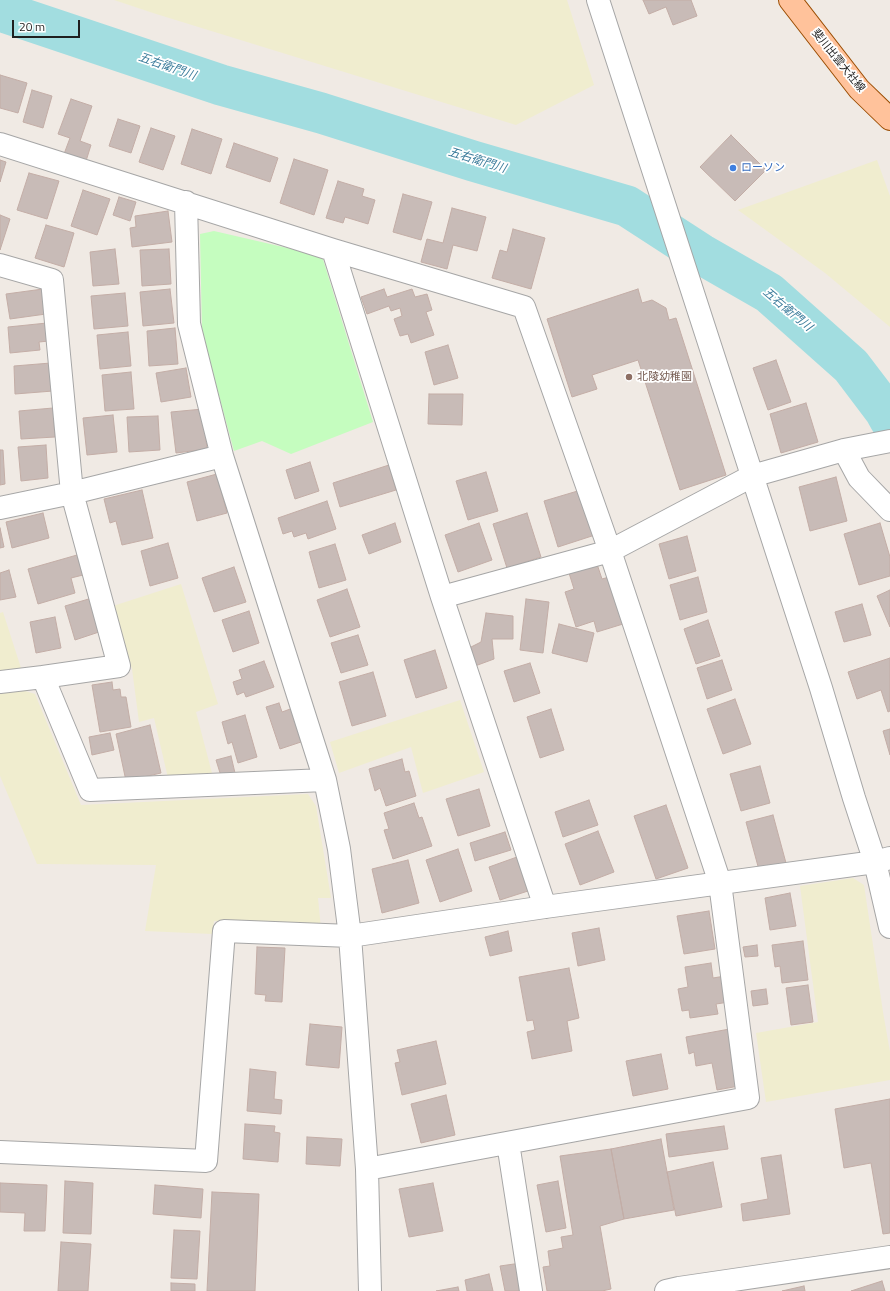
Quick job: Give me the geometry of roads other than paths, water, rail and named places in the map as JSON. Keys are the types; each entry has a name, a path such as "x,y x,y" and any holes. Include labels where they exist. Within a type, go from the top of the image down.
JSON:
{"main road":[{"name":"斐川出雲大社線","path":"790,0 859,89 890,118"}],"street":[{"path":"598,0 822,688 854,798 883,860 890,927"},
{"path":"0,144 333,250 524,307 610,551 720,883 748,1098 366,1169"},
{"path":"186,202 189,324 222,456 324,780 339,849 350,936 366,1169 370,1291"},
{"path":"333,250 442,597 545,907"},
{"path":"0,265 52,280 72,493 120,666 0,682"},
{"path":"442,597 610,551 752,476 844,450 888,442"},
{"path":"844,450 859,478 890,510"},
{"path":"0,508 72,493 222,456"},
{"path":"43,677 90,790 324,780"},
{"path":"0,1152 206,1161 224,931 350,936 883,860"},
{"path":"508,1143 531,1291"},
{"path":"666,1291 890,1257"}],"waterway":[{"name":"五右衛門川","path":"0,11 221,85 321,113 473,161 627,206 701,254 769,293 851,366 885,411 890,420"}],"place":[{"name":"ローソン","path":"733,168"},
{"name":"北陵幼稚園","path":"629,377"}]}
